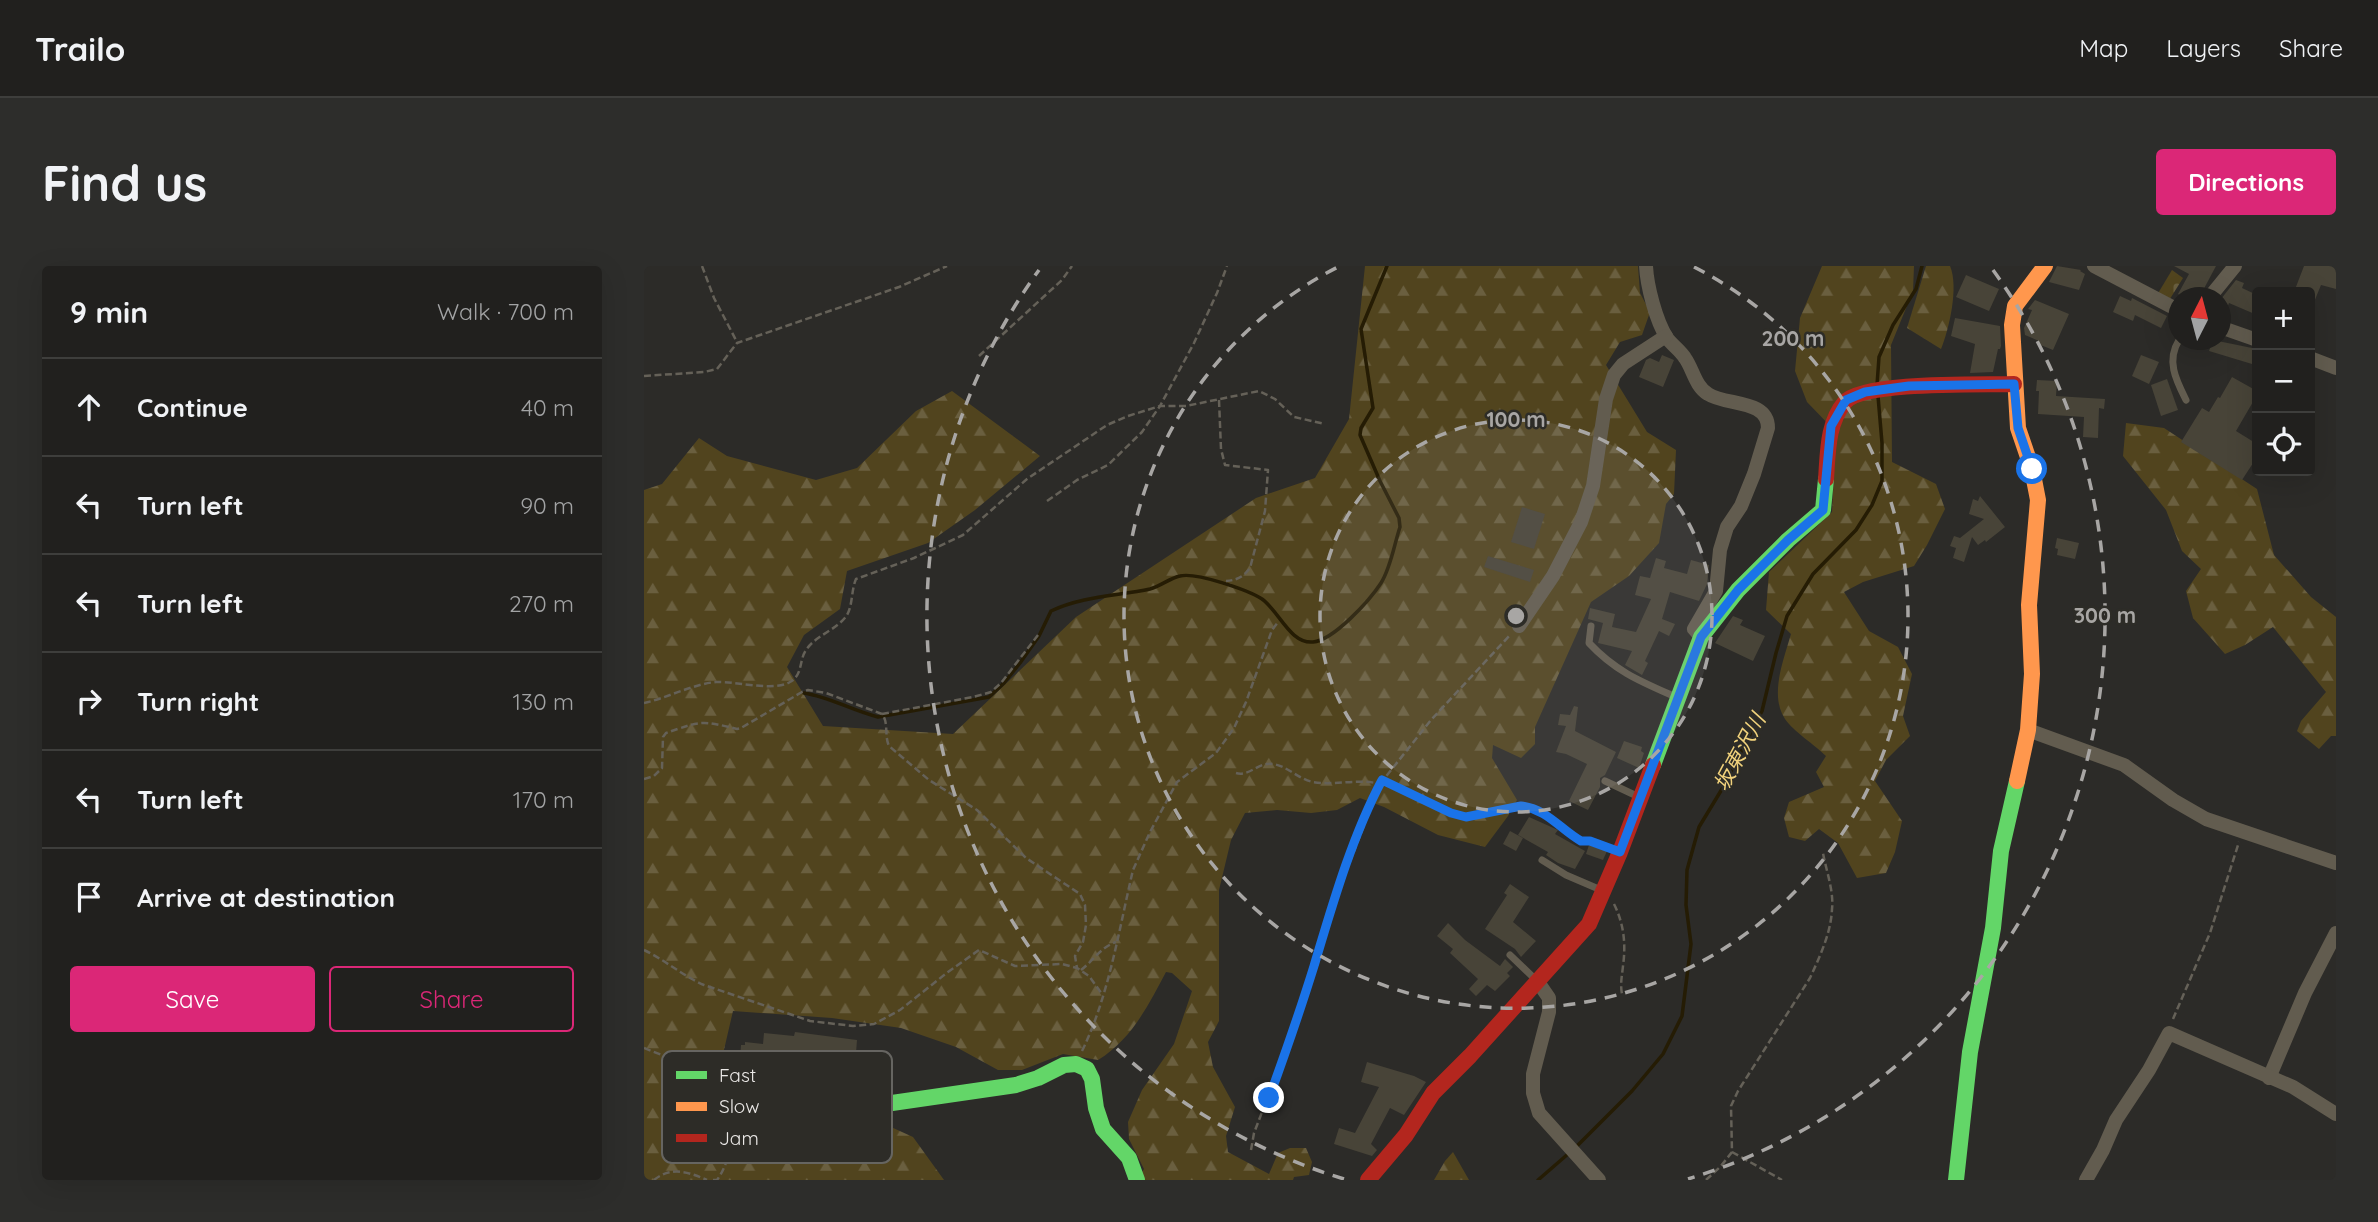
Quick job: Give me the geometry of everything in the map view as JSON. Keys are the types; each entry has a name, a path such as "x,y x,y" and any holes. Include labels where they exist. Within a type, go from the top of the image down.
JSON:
{"street":[{"path":"1646,266 1647,287 1666,336 1686,358 1698,383 1709,395 1755,409 1765,415 1768,421 1754,474 1741,506 1727,527 1720,550 1716,591 1694,629 1701,637"},
{"path":"1956,1180 1970,1052 1993,928 2001,851 2028,730 2032,674 2029,605 2038,500 2032,469 2018,428 2012,325 2015,306 2045,266"},
{"path":"2094,266 2168,304"},
{"path":"2218,287 2235,266"},
{"path":"2231,331 2252,338"},
{"path":"1519,626 1553,576 1581,522 1593,486 1606,399 1614,375 1623,364 1666,336"},
{"path":"2315,360 2336,368"},
{"path":"1368,1180 1406,1135 1433,1093 1589,925 1620,852 1701,637 1738,590 1788,540 1823,510 1831,426 1846,400 1865,392 1909,386 2014,384"},
{"path":"2028,730 2124,765 2206,819 2336,863"},
{"path":"2269,1078 2305,993 2336,933"},
{"path":"1538,982 1549,998 1549,1012 1533,1074 1533,1093 1539,1113 1599,1180"},
{"path":"2086,1180 2116,1120 2149,1070 2169,1033 2293,1087 2336,1114"},
{"path":"892,1104 1016,1085 1038,1079 1064,1065 1076,1064 1087,1069 1092,1079 1096,1108 1103,1129 1129,1158 1137,1180"}],"lane":[{"path":"2175,350 2172,358 2175,377 2186,400"},
{"path":"1591,626 1589,643 1597,652 1625,675 1677,698"},
{"path":"1605,780 1640,797"},
{"path":"1542,860 1566,875 1602,891"},
{"path":"1510,955 1538,982"}],"path":[{"path":"702,266 714,298 737,343"},
{"path":"644,376 717,369 737,343 899,287 947,266"},
{"path":"979,356 1062,280 1072,266"},
{"path":"1047,501 1077,480 1108,465 1142,432 1160,406 1194,344 1227,266"},
{"path":"644,702 714,682 777,686 793,680 800,670 805,651 846,616 851,606 856,579 948,544 963,535 1027,478 1107,425 1128,416 1160,406 1186,406 1259,391 1275,399 1294,417 1325,424"},
{"path":"1219,399 1221,449 1225,465 1268,470 1265,511 1250,568 1244,576 1226,581"},
{"path":"1076,1064 1093,1025 1117,942 1133,870 1150,832 1177,782 1200,767 1226,741 1246,702 1272,630 1279,622"},
{"path":"1251,1150 1254,1133 1297,1021 1332,908 1381,782 1431,720 1519,626"},
{"path":"881,714 991,692 1038,635"},
{"path":"644,779 654,776 662,768 663,737 666,733 698,722 741,728 802,692 826,692 881,714 886,720 886,740 889,746 929,780 977,810 1026,858 1080,894 1086,912 1085,935 1075,956 1079,969"},
{"path":"1236,773 1245,774 1263,764 1275,764 1310,782 1381,782 1466,817 1521,806 1528,807 1550,816 1581,841 1590,841 1620,852"},
{"path":"2169,1033 2171,1022 2210,933 2243,832"},
{"path":"1706,1180 1721,1167 1732,1152 1731,1106 1810,978 1828,932 1833,907 1822,853"},
{"path":"1602,891 1615,906 1623,926 1625,944 1620,984 1622,994"},
{"path":"1079,969 1093,961 1103,948 1117,942"},
{"path":"644,950 670,964 691,980 704,985 810,1021 853,1026 874,1024 901,1010 979,950 1015,966 1062,964 1079,969 1089,976 1102,994"},
{"path":"644,1048 662,1055"},
{"path":"1732,1152 1782,1180"},
{"path":"713,1180 717,1180 726,1163"},
{"path":"654,1180 669,1171 685,1171 707,1180"}],"green space":[{"path":"1365,266 1638,266 1640,293 1650,312 1642,335 1620,342 1606,365 1647,432 1676,450 1674,494 1666,504 1659,543 1629,576 1591,602 1535,727 1535,744 1521,758 1493,745 1492,758 1517,800 1485,847 1438,835 1384,807 1360,798 1337,810 1311,813 1277,810 1245,813 1231,840 1219,890 1219,1021 1208,1042 1213,1067 1235,1107 1226,1136 1228,1152 1269,1174 1278,1153 1290,1148 1306,1148 1312,1162 1309,1175 1294,1177 1293,1180 1137,1180 1144,1169 1129,1139 1128,1122 1142,1090 1174,1044 1192,991 1172,973 1166,972 1145,1010 1110,1052 1098,1060 1063,1054 1022,1070 998,1070 956,1047 901,1028 832,1018 733,1011 724,1051 662,1051 662,1163 892,1163 892,1127 913,1137 944,1180 644,1180 644,490 662,484 699,438 727,456 816,480 857,468 916,411 952,391 1040,456 975,510 928,543 847,571 840,609 804,635 787,667 823,726 953,734 1076,617 1256,498 1315,478 1349,419"},
{"path":"1822,266 1914,266 1913,291 1891,345 1892,462 1936,484 1945,509 1914,566 1863,582 1844,592 1869,631 1898,647 1912,674 1903,716 1910,736 1886,760 1875,781 1902,821 1895,852 1886,873 1857,878 1838,843 1819,829 1805,841 1789,837 1784,818 1789,802 1824,787 1816,772 1826,756 1789,724 1780,709 1779,677 1791,634 1766,610 1769,572 1832,512 1836,432 1807,402 1795,371 1800,318"},
{"path":"1926,266 1950,266 1953,275 1952,308 1941,349 1907,328"},
{"path":"2172,270 2183,278 2177,287 2168,287 2168,302 2157,295"},
{"path":"2126,423 2164,428 2257,489 2274,555 2311,597 2336,617 2336,736 2331,736 2319,749 2297,731 2301,721 2326,692 2273,627 2225,654 2193,618 2186,591 2201,569 2182,551 2166,510 2123,456"},
{"path":"1453,1152 1469,1180 1434,1180 1445,1161"}],"building":[{"path":"2057,266 2081,270 2085,274 2079,290 2049,282"},
{"path":"2174,266 2216,266 2205,287 2182,287 2189,274"},
{"path":"2304,266 2336,266 2336,289 2321,285 2315,300 2315,287 2296,287"},
{"path":"1966,275 1999,289 1989,311 1956,297"},
{"path":"2236,280 2244,283 2242,288 2252,293 2252,313 2231,304 2230,287"},
{"path":"2120,296 2131,301 2132,298 2167,316 2161,328 2135,315 2133,321 2113,312"},
{"path":"2035,300 2069,314 2053,350 2025,335 2024,328 2032,310 2028,309"},
{"path":"1955,318 2000,326 2001,346 1993,372 1970,373 1975,344 1951,336"},
{"path":"2231,344 2252,348 2252,364 2209,351 2231,350"},
{"path":"1662,355 1674,360 1663,387 1639,377 1646,360 1650,358 1659,362"},
{"path":"2141,355 2159,362 2149,384 2132,376"},
{"path":"2232,377 2252,388 2252,404 2236,431 2252,441 2252,465 2242,480 2181,442 2202,408 2209,412 2218,397 2220,398"},
{"path":"2167,379 2178,410 2161,416 2151,385"},
{"path":"2037,380 2057,381 2056,396 2105,399 2104,409 2099,408 2098,438 2083,437 2084,417 2038,414"},
{"path":"1980,496 2005,527 1978,545 1972,537 1964,562 1953,558 1956,548 1950,546 1954,536 1960,538 1984,519 1969,514 1973,499 1978,501"},
{"path":"1522,507 1545,514 1534,549 1511,542"},
{"path":"2057,538 2079,543 2075,559 2057,555"},
{"path":"1488,556 1534,570 1530,582 1484,567"},
{"path":"1656,558 1666,561 1664,568 1687,574 1691,560 1709,565 1707,584 1699,601 1670,592 1662,619 1675,624 1669,636 1659,631 1645,661 1648,663 1642,675 1625,665 1632,651 1598,643 1603,623 1588,619 1590,608 1615,614 1612,627 1636,632 1651,599 1635,595 1640,576 1650,578"},
{"path":"1733,616 1743,620 1740,625 1765,636 1753,661 1715,643"},
{"path":"1574,706 1578,707 1575,731 1616,752 1605,775 1600,778 1600,787 1588,810 1569,801 1587,764 1556,752 1566,726 1558,725 1560,714 1570,715"},
{"path":"1624,741 1642,747 1641,751 1644,753 1639,768 1617,758"},
{"path":"1529,817 1558,830 1555,834 1585,851 1575,869 1558,863 1546,855 1548,852 1518,835"},
{"path":"1510,831 1523,838 1516,851 1503,844"},
{"path":"1589,845 1607,851 1603,860 1586,854"},
{"path":"1510,884 1529,897 1513,922 1536,941 1521,957 1515,949 1485,929 1507,895 1504,893"},
{"path":"1448,923 1465,940 1500,966 1505,959 1513,967 1507,973 1510,976 1495,991 1487,985 1476,996 1469,989 1478,979 1450,953 1453,949 1437,936"},
{"path":"795,1032 857,1040 856,1051 741,1051 741,1045 745,1045 745,1042 763,1044 764,1033 794,1036"},
{"path":"1367,1062 1426,1082 1404,1115 1390,1108 1371,1144 1377,1150 1372,1156 1334,1144 1339,1128 1355,1133 1379,1087 1361,1082"}],"waterway":[{"path":"804,693 878,717 989,697 1020,663 1039,636 1051,611 1088,599 1150,589 1173,578 1188,575 1209,579 1255,595 1268,604 1291,632 1305,641 1322,640 1341,627 1381,583 1400,527 1399,518 1360,435 1361,428 1373,408 1361,329 1387,266"},
{"name":"坂東沢川","path":"1877,385 1879,357 1893,325 1916,289 1922,266"},
{"name":"坂東沢川","path":"1574,1149 1632,1091 1663,1054 1682,1016 1691,944 1686,905 1687,870 1699,827 1762,711 1787,616 1813,574 1856,530 1872,505 1882,481 1878,396"},
{"name":"坂東沢川","path":"1538,1180 1568,1154"}],"traffic: fast":[{"path":"1653,765 1701,637 1738,590 1788,540 1823,510 1826,479"},
{"path":"1956,1180 1970,1052 1993,928 2001,851 2017,781"},
{"path":"892,1103 1016,1085 1064,1065 1076,1064 1087,1069 1092,1079 1096,1108 1103,1129 1129,1158 1137,1180"}],"traffic: slow":[{"path":"2017,781 2028,730 2032,674 2029,605 2038,500 2032,469 2018,428 2012,325 2015,306 2045,266"}],"traffic: jam":[{"path":"1826,479 1835,419 1845,402 1856,395 1898,387 2014,384"},
{"path":"1368,1180 1406,1135 1433,1093 1589,924 1653,765"}],"route":[{"path":"1269,1098 1297,1021 1332,908 1382,780 1451,813 1466,817 1521,806 1528,807 1550,816 1581,841 1605,845 1620,852 1701,637 1738,590 1788,540 1823,510 1831,426 1846,400 1865,392 1909,386 2014,384 2018,428 2032,469"}]}
